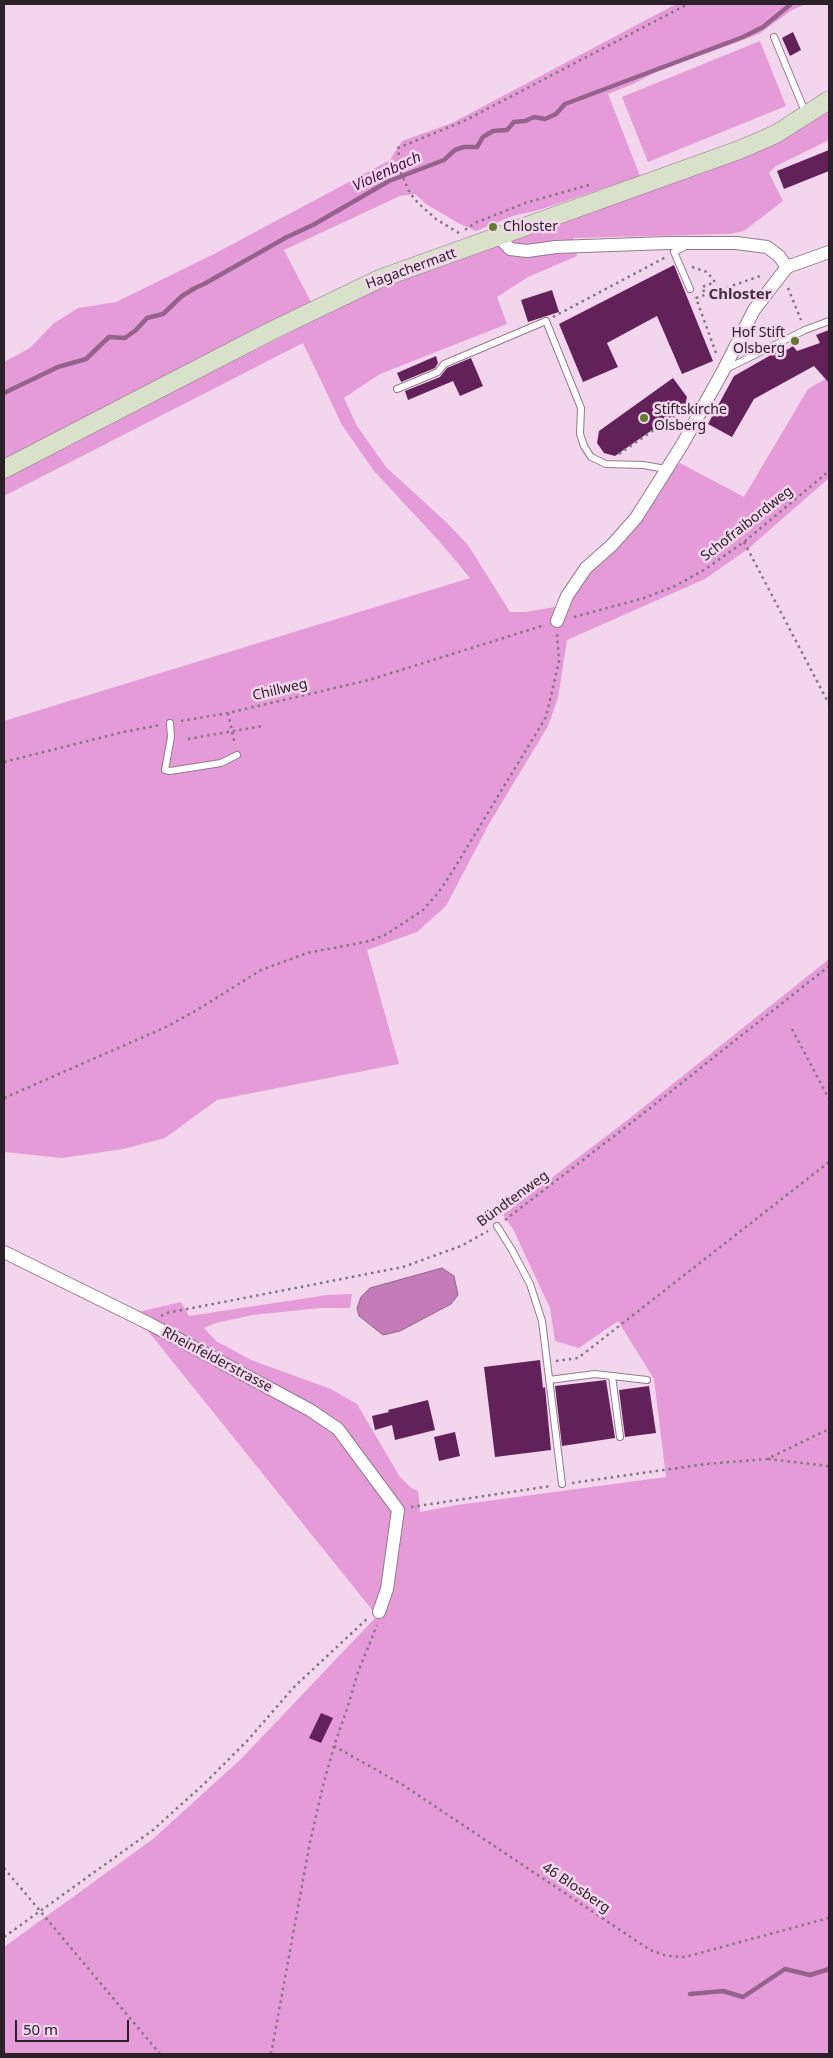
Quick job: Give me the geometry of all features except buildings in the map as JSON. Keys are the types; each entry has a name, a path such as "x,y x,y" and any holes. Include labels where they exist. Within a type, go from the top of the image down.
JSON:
{"street":[{"name":"Hagachermatt","path":"4,468 269,332 379,279 740,150 776,134 829,100"},
{"path":"499,237 510,249 527,251 556,247 736,243 768,248 779,256 787,267"},
{"path":"557,621 567,596 586,568 612,545 636,518 682,445 754,310 787,267 829,252"},
{"name":"Rheinfelderstrasse","path":"4,1252 150,1324 310,1410 338,1429 398,1510 387,1589 379,1612"}],"lane":[{"path":"774,37 807,115"},
{"path":"690,289 674,252 691,243"},
{"path":"396,389 438,372 444,364 546,321 581,408 580,434 584,446 591,457 606,464 644,465 666,469"},
{"path":"723,371 805,330 829,321"},
{"path":"170,723 171,737 165,770 170,771 221,763 238,755"},
{"path":"497,1226 530,1284 542,1321 562,1484"},
{"path":"549,1380 596,1374 647,1380"},
{"path":"612,1376 620,1437"}],"path":[{"path":"590,185 525,203 475,223 460,234 436,219 418,203 401,173 398,148 464,121 688,4"},
{"path":"546,321 674,252"},
{"path":"679,264 707,272 715,282 702,287 705,294"},
{"path":"723,371 696,298 787,267 785,280 805,330"},
{"path":"606,464 690,405"},
{"name":"Schofraibordweg","path":"557,621 644,598 675,586 704,570 744,542 829,471"},
{"path":"744,542 829,704"},
{"path":"4,1098 166,1027 262,970 307,953 370,941 387,934 423,910 449,877 546,717 559,662 557,621"},
{"name":"Chillweg","path":"4,762 119,733 228,713 369,680 557,621"},
{"path":"228,713 238,755"},
{"path":"188,739 262,726"},
{"name":"Bündtenweg","path":"150,1324 166,1312 403,1267 461,1246 497,1226 633,1122 829,966"},
{"path":"792,1029 829,1099"},
{"path":"547,1362 578,1358 829,1162"},
{"path":"767,1459 829,1429"},
{"path":"706,1464 767,1459 829,1466"},
{"path":"271,2054 310,1842 334,1746 348,1709 358,1672 376,1629 379,1612"},
{"path":"4,1937 154,1830 247,1741 295,1686 364,1620 379,1612"},
{"name":"46 Blosberg","path":"334,1746 403,1785 650,1950 667,1956 685,1957 829,1918"},
{"path":"4,1868 160,2054"}],"shaded area":[{"path":"676,4 806,4 792,10 759,34 656,72 608,94 640,176 539,210 513,216 476,231 426,204 415,194 400,196 284,250 311,302 4,459 4,362 30,348 54,323 78,308 116,302 214,254 390,160 402,141 452,123"},
{"path":"760,41 786,106 648,162 622,97"},
{"path":"829,109 829,140 776,166 769,173 783,201 744,231 730,234 573,238 577,256 528,277 497,297 507,324 380,374 344,398 357,426 386,467 468,545 510,612 525,612 555,607 580,565 623,526 642,502 657,475 680,463 744,497 808,389 829,377 829,478 748,549 705,579 567,640 558,698 548,726 489,824 446,906 417,932 367,950 399,1064 217,1100 165,1138 123,1149 62,1158 4,1152 4,721 470,578 439,541 374,471 342,425 303,343 4,496 4,476 365,295 414,274 736,160 789,136"},
{"path":"829,959 829,2054 4,2054 4,1947 153,1839 242,1758 377,1616 148,1331 131,1322 138,1312 181,1302 189,1316 327,1295 352,1294 350,1308 320,1308 253,1315 216,1323 204,1328 216,1341 251,1360 331,1389 357,1404 400,1477 411,1488 418,1491 420,1512 457,1505 666,1477 654,1379 618,1321 579,1348 555,1341 550,1308 513,1229 503,1215 630,1118"},
{"path":"442,1268 454,1276 458,1295 451,1304 400,1331 383,1335 359,1316 357,1308 361,1297 370,1288"}],"waterway":[{"name":"Violenbach","path":"4,393 58,367 86,359 109,337 125,338 147,318 163,314 182,296 195,288 287,237 313,225 389,181 444,160 455,150 464,147 477,147 483,137 493,131 507,130 514,122 525,121 534,117 545,119 556,114 565,104 743,37 763,27 791,4"},
{"path":"690,1994 723,1991 743,1997 785,1969 810,1975 829,1969"}],"place":[{"name":"Chloster","path":"493,227"},
{"name":"Hof Stift Olsberg","path":"795,341"},
{"name":"Stiftskirche Olsberg","path":"644,418"}],"district":[{"name":"Chloster","path":"740,295"}]}
